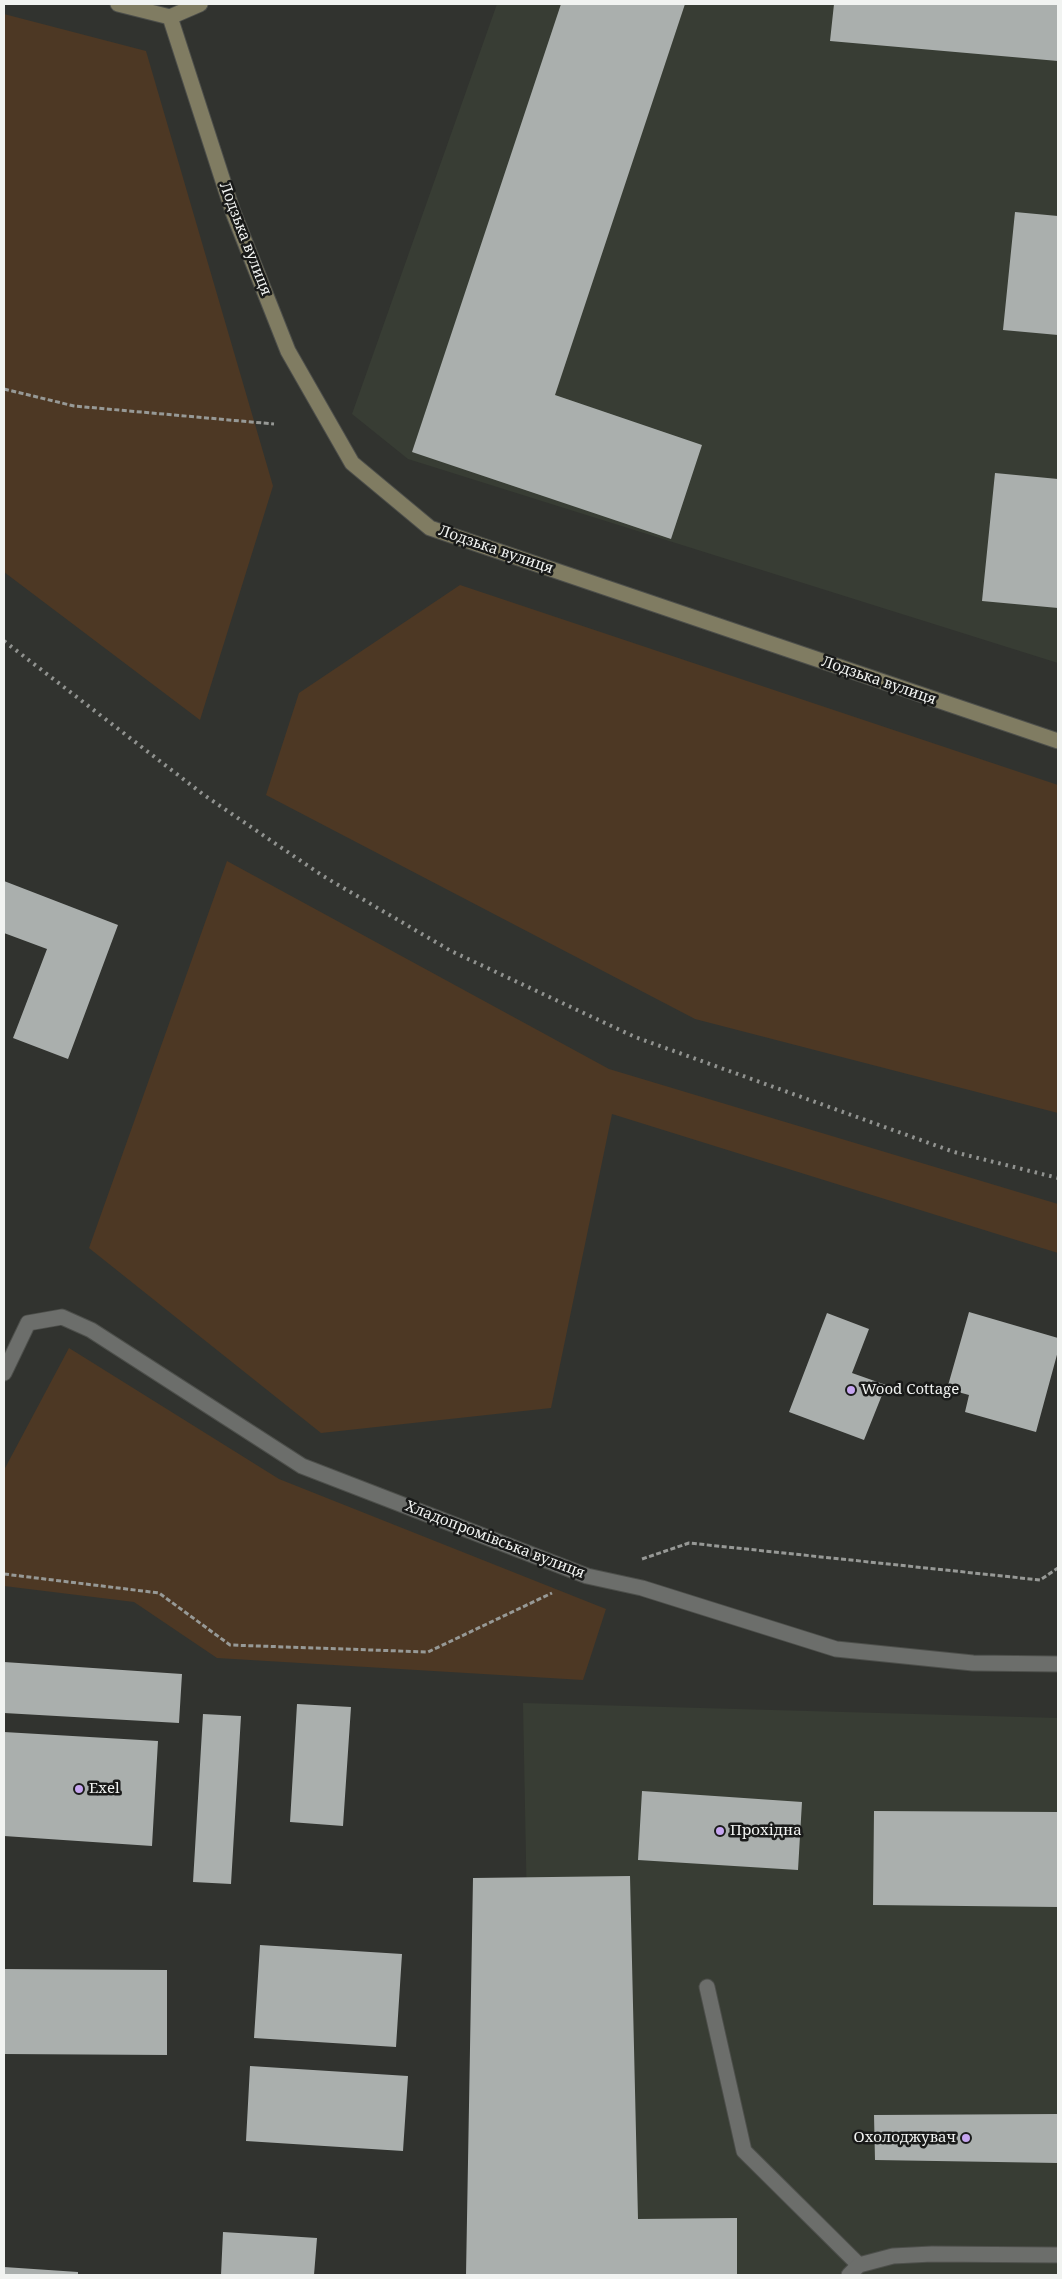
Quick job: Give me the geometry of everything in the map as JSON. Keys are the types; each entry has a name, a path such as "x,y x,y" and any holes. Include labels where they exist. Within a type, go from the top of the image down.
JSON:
{"street":[{"path":"118,4 170,17 200,4"},
{"name":"Лодзька вулиця","path":"170,17 233,212 288,351 352,463 430,528 1058,741"},
{"name":"Хладопромівська вулиця","path":"4,1373 28,1323 62,1317 91,1330 302,1466 587,1576 642,1588 836,1649 973,1662 1058,1664"},
{"path":"707,1986 744,2151 854,2270 893,2256 932,2254 1058,2255"}],"path":[{"path":"4,389 74,406 274,424"},
{"path":"634,1561 689,1543 1040,1580 1058,1568"},
{"path":"4,1574 159,1593 230,1645 428,1652 587,1576"}],"shaded area":[{"path":"497,4 1058,4 1058,663 408,459 352,414"},
{"path":"4,14 146,51 273,486 200,720 4,572"},
{"path":"460,585 1058,785 1058,1113 695,1019 266,795 299,693"},
{"path":"227,861 609,1069 1058,1204 1058,1253 612,1114 551,1408 321,1433 89,1248"},
{"path":"69,1348 279,1479 606,1609 583,1680 217,1658 134,1602 4,1586 4,1470"},
{"path":"523,1703 1058,1718 1058,2275 534,2275"}],"building":[{"path":"561,4 685,4 555,395 702,445 671,539 412,452"},
{"path":"834,4 1058,4 1058,61 830,41"},
{"path":"1015,212 1058,216 1058,335 1003,330"},
{"path":"995,473 1058,479 1058,608 982,601"},
{"path":"4,881 118,925 68,1059 13,1038 47,949 4,933"},
{"path":"969,1312 1058,1338 1058,1351 1036,1432 965,1412 969,1395 947,1389"},
{"path":"827,1313 869,1329 852,1373 886,1385 864,1440 789,1412"},
{"path":"4,1662 182,1674 179,1723 4,1713"},
{"path":"297,1704 351,1707 343,1826 290,1822"},
{"path":"203,1714 241,1716 231,1884 193,1882"},
{"name":"Exel","path":"4,1732 158,1741 152,1846 4,1836"},
{"name":"Прохідна","path":"642,1791 802,1802 798,1870 638,1860"},
{"path":"874,1811 1058,1812 1058,1907 873,1905"},
{"path":"630,1876 638,2219 737,2218 737,2275 466,2275 473,1878"},
{"path":"260,1945 402,1954 396,2047 254,2038"},
{"path":"4,1969 167,1970 167,2055 4,2054"},
{"path":"250,2066 408,2076 403,2151 246,2141"},
{"name":"Охолоджувач","path":"1058,2114 1058,2163 875,2160 874,2115"},
{"path":"223,2232 317,2238 314,2275 221,2275"},
{"path":"4,2267 78,2272 78,2275 4,2275"}],"railway":[{"path":"4,641 204,795 323,876 451,951 635,1037 954,1152 1058,1178"}],"place":[{"name":"Wood Cottage","path":"851,1390"},
{"name":"Exel","path":"79,1789"},
{"name":"Прохідна","path":"720,1831"},
{"name":"Охолоджувач","path":"966,2138"}]}
